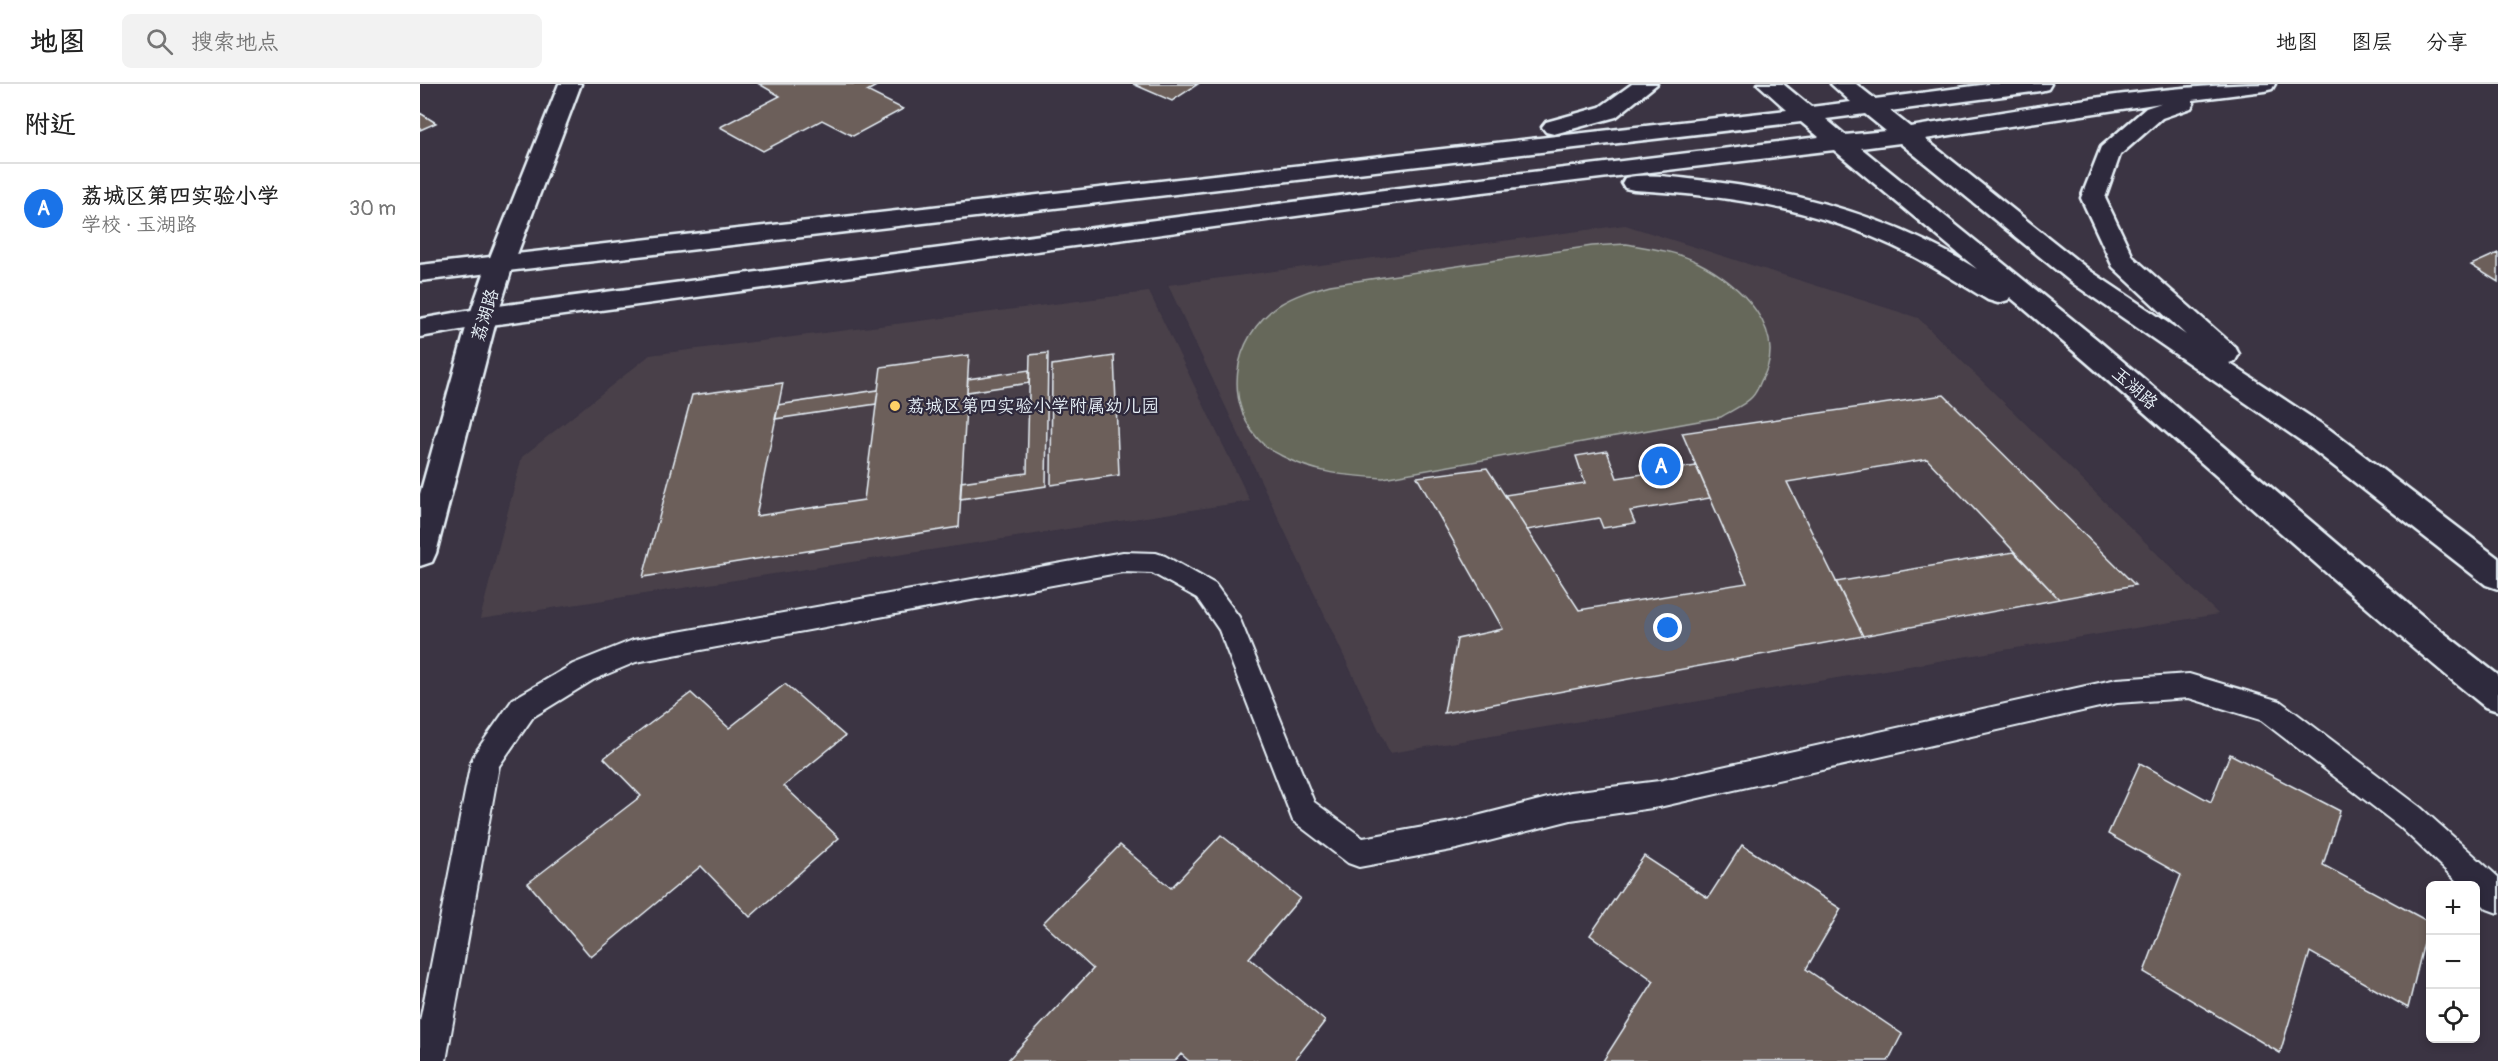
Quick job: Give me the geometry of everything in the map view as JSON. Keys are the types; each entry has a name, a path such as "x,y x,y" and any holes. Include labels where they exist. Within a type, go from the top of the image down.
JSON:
{"main road":[{"name":"荔湖路","path":"420,553 483,317 500,265 570,84"},
{"path":"1474,152 1608,112 1646,84"},
{"name":"玉湖路","path":"1769,84 2088,348 2414,629 2498,696"},
{"path":"1842,84 2080,276 2318,437 2498,576"},
{"path":"420,273 1806,116 2040,84"},
{"path":"420,328 483,317 1392,196 1839,142 1874,140 2140,98 2220,91 2264,84"},
{"path":"1937,130 1989,132 2044,129 2136,117 2220,91"},
{"path":"2154,113 2109,152 2093,198 2122,261 2318,437"},
{"path":"1392,196 1606,183 1689,185 1799,203 1858,222 1926,252 2088,348"}],"lane":[{"path":"429,1061 485,762 523,708 583,672 633,651 1123,562 1156,563 1206,591 1230,625 1304,811 1359,852 1457,835 1571,806 1659,794 2117,691 2189,686 2270,710 2410,817 2498,898"}],"shaded area":[{"path":"1625,225 1918,318 2218,614 1390,753 1168,285"},
{"name":"荔城区第四实验小学附属幼儿园","path":"1149,292 1250,501 480,619 522,457 650,355"}],"green space":[{"path":"1626,244 1671,253 1697,262 1729,282 1756,311 1765,327 1770,344 1769,362 1756,391 1745,403 1721,417 1383,478 1331,473 1294,462 1266,447 1252,431 1242,412 1238,393 1238,373 1242,353 1250,335 1279,305 1297,296 1330,285 1592,246"}],"building":[{"path":"759,84 880,84 867,91 903,109 853,136 822,120 763,151 720,127 780,96"},
{"path":"1133,84 1198,84 1172,101"},
{"path":"420,113 436,123 420,130"},
{"path":"2498,253 2498,282 2471,265"},
{"path":"1048,353 1046,486 960,499 961,482 1027,473 1030,355"},
{"path":"969,355 959,527 643,577 692,395 783,383 756,516 864,500 881,367"},
{"path":"1114,356 1119,475 1051,485 1052,365"},
{"path":"1029,370 1029,383 967,392 968,379"},
{"path":"878,390 876,404 775,419 778,405"},
{"path":"1944,395 2135,585 2059,599 1927,459 1787,482 1863,636 1444,713 1457,639 1503,629 1417,477 1487,468 1579,610 1747,583 1682,433"},
{"path":"1607,451 1617,478 1696,466 1710,498 1630,511 1635,523 1603,528 1599,518 1527,530 1505,495 1585,483 1576,456"},
{"path":"2014,552 2059,599 1863,636 1836,582"},
{"path":"785,684 845,736 784,786 839,838 750,917 701,866 591,957 528,883 641,796 604,758 691,693 729,728"},
{"path":"2230,754 2340,811 2323,865 2426,920 2426,934 2408,1008 2310,952 2280,1053 2144,972 2181,875 2108,834 2140,763 2211,802"},
{"path":"1221,835 1300,898 1249,958 1325,1021 1294,1061 1189,1061 1181,1054 1175,1061 1007,1061 1093,969 1043,923 1120,845 1171,888"},
{"path":"1742,845 1841,909 1806,969 1902,1034 1888,1061 1603,1061 1654,981 1590,935 1644,856 1708,898"}],"place":[{"name":"荔城区第四实验小学附属幼儿园","path":"895,406"},
{"name":"荔城区第四实验小学","path":"1661,466"}]}
